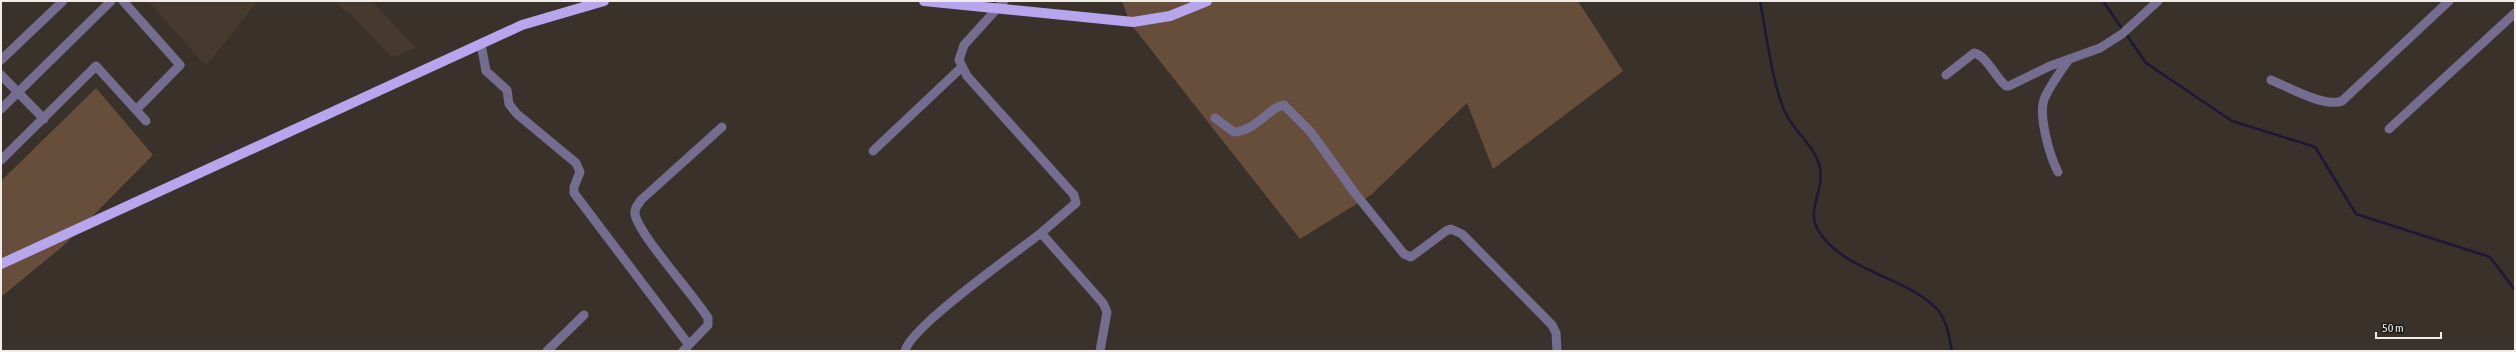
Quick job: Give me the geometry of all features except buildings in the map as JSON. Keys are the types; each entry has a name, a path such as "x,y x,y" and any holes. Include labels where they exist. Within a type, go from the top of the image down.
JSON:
{"main road":[{"path":"1,264 522,25 604,1"},
{"path":"924,1 1001,4 1133,22 1170,16 1207,1"}],"street":[{"path":"1,60 63,1"},
{"path":"1,109 110,1"},
{"path":"123,1 180,65 136,110"},
{"path":"1946,75 1974,53 1982,57 2000,81 2006,86 2009,86 2026,76 2069,58 2100,48 2111,41 2158,1"},
{"path":"2271,80 2324,102 2336,104 2342,101 2449,1"},
{"path":"905,351 912,336 966,291 1041,233 1076,203 1074,195 967,76 959,60 964,45 1001,4"},
{"path":"2389,129 2515,13"},
{"path":"481,44 486,71 507,90 509,104 517,114 576,163 580,172 574,187 574,193 686,348 708,325 708,318 647,236 635,216 635,209 722,127"},
{"path":"2058,172 2049,149 2042,105 2045,97 2069,58"},
{"path":"1,160 96,66 146,121"},
{"path":"873,151 962,67"},
{"path":"1,75 44,119"},
{"path":"1215,118 1234,132 1242,131 1252,127 1276,108 1284,105 1298,117 1354,192 1404,254 1410,257 1446,230 1451,229 1462,234 1552,325 1556,333 1557,351"},
{"path":"1041,233 1103,302 1107,312 1100,351"},
{"path":"547,351 584,315"}],"shaded area":[{"path":"148,1 258,1 206,66"},
{"path":"335,1 372,1 416,48 392,58 348,11 345,12"},
{"path":"1122,1 1578,1 1623,71 1493,169 1467,103 1371,195 1300,239 1130,23"},
{"path":"96,88 153,155 63,246 1,297 1,181"}],"waterway":[{"path":"1760,1 1770,60 1782,105 1791,122 1813,151 1819,164 1821,173 1820,183 1814,209 1816,227 1833,248 1847,258 1925,298 1937,309 1943,318 1949,334 1952,351"},
{"path":"2103,1 2123,30"},
{"path":"2126,34 2146,63 2232,121 2315,147 2356,214 2490,257 2515,290"}]}
